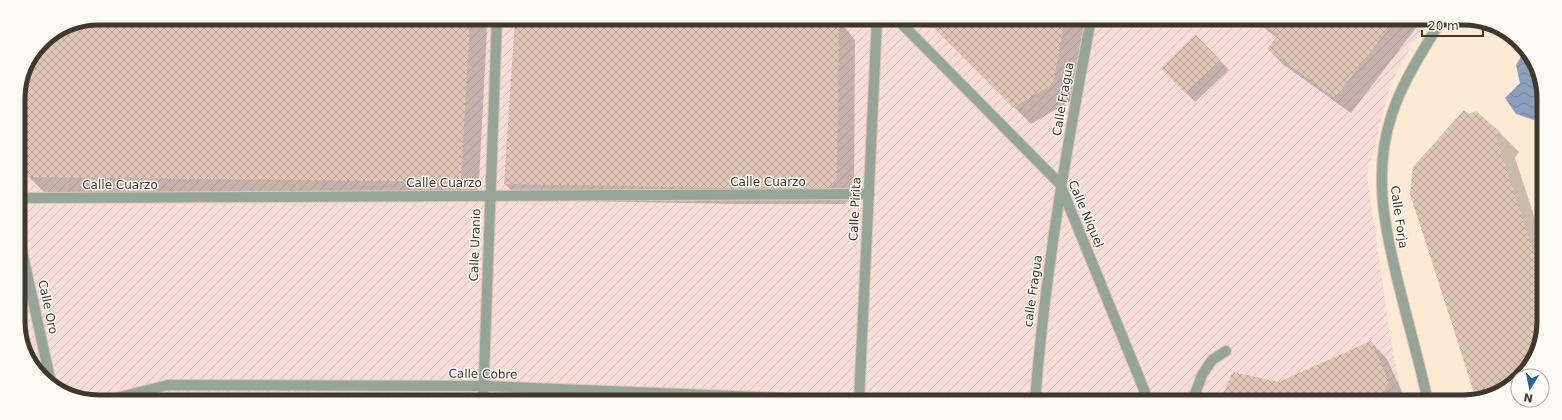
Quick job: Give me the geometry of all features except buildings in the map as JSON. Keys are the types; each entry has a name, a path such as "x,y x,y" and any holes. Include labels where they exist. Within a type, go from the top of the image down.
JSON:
{"street":[{"name":"Calle Uranio","path":"483,395 497,25"},
{"name":"Calle Pirita","path":"859,395 877,25"},
{"name":"Calle Níquel","path":"903,25 1060,184 1146,395"},
{"name":"Calle Fragua","path":"1060,184 1090,25"},
{"name":"Calle Forja","path":"1426,395 1390,251 1384,223 1381,185 1385,145 1392,114 1405,81 1438,25"},
{"name":"calle Fragua","path":"1035,395 1040,338 1060,184"},
{"name":"Calle Cuarzo","path":"25,198 869,194"},
{"name":"Calle Oro","path":"25,265 49,375"},
{"path":"1195,395 1202,375 1212,360 1226,351"},
{"name":"Calle Cobre","path":"128,395 168,385 484,386 709,395"}],"shaded area":[{"path":"99,25 1423,25 1391,83 1367,175 1390,335 1402,395 85,394 58,383 40,366 35,358 26,335 26,85 37,58 50,43 71,31 85,26"}],"water":[{"path":"1522,54 1533,75 1536,85 1537,99 1537,118 1534,120 1516,114 1505,98 1520,83 1516,65"}]}
